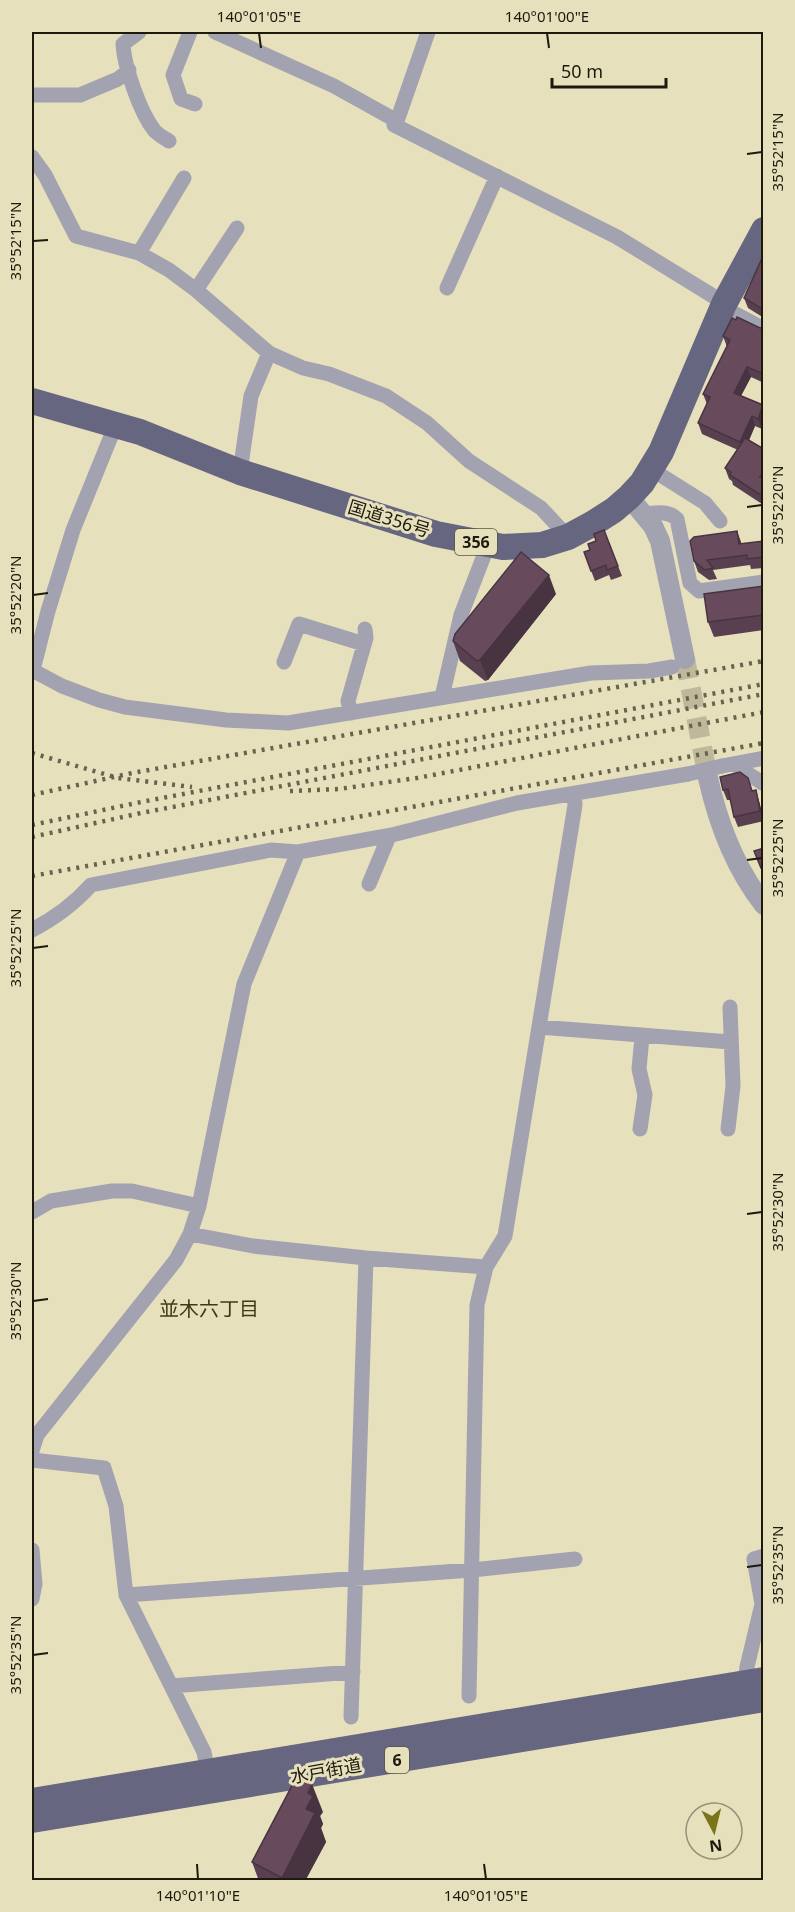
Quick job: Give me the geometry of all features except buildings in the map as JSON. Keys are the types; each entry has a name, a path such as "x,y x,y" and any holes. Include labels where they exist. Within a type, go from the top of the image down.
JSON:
{"highway":[{"name":"国道356号","path":"32,401 116,424 240,472 436,534 488,545 519,547 542,545 568,537 614,510 636,506 724,304 764,230"},
{"name":"水戸街道","path":"32,1820 210,1781 757,1687"},
{"name":"水戸街道","path":"32,1801 210,1781"}],"street":[{"path":"138,32 123,44 124,57 134,92 154,130 169,141"},
{"path":"190,32 173,75 181,99 195,104"},
{"path":"215,32 334,86 397,121"},
{"path":"428,32 394,125 617,237 724,304 732,312 764,329"},
{"path":"32,95 80,95 118,79 129,70"},
{"path":"32,157 45,175 76,236 139,253 168,270 196,290 269,353 303,368 329,374 386,396 427,423 469,461 541,508 568,537"},
{"path":"447,288 497,176"},
{"path":"139,253 184,178"},
{"path":"196,290 237,228"},
{"path":"240,472 250,396 269,353"},
{"path":"116,424 73,530 32,670 62,686 125,708 262,723 288,723 591,673 649,671 678,663 660,541 653,526 636,506"},
{"path":"651,469 705,503 720,521"},
{"path":"636,506 677,519 690,583 699,591 764,582"},
{"path":"442,697 461,615 488,545"},
{"path":"284,662 299,624 365,637 348,701 351,713"},
{"path":"32,930 77,900 91,885 271,850 298,852 387,836 517,803 688,774 715,772 764,758"},
{"path":"738,764 739,768 764,784"},
{"path":"715,772 721,827 749,884 764,905"},
{"path":"469,1696 477,1305 486,1267 505,1236 575,805 574,794"},
{"path":"369,884 387,836"},
{"path":"32,1451 37,1435 176,1260 190,1234 199,1206 244,984 298,852"},
{"path":"728,1129 733,1086 730,1006"},
{"path":"539,1027 642,1037 730,1042"},
{"path":"640,1129 645,1095 639,1069 642,1037"},
{"path":"32,1212 51,1201 112,1191 132,1191 199,1206"},
{"path":"190,1234 253,1246 366,1258 486,1267"},
{"path":"351,1718 366,1258"},
{"path":"32,1460 104,1468 116,1506 126,1595 204,1752 210,1781"},
{"path":"32,1550 35,1584 32,1599"},
{"path":"757,1687 747,1667 762,1604 754,1559 764,1556"},
{"path":"126,1595 472,1570 575,1559"},
{"path":"171,1686 353,1672"}],"tunnel":[{"path":"685,659 708,778"}],"railway":[{"path":"32,795 132,773 764,661"},
{"path":"32,825 141,802 764,684"},
{"path":"32,837 141,813 764,694"},
{"path":"290,791 339,789 417,778 764,712"},
{"path":"32,876 764,743"},
{"path":"32,753 118,778 192,787"}],"district":[{"name":"並木六丁目","path":"209,1309"}]}
